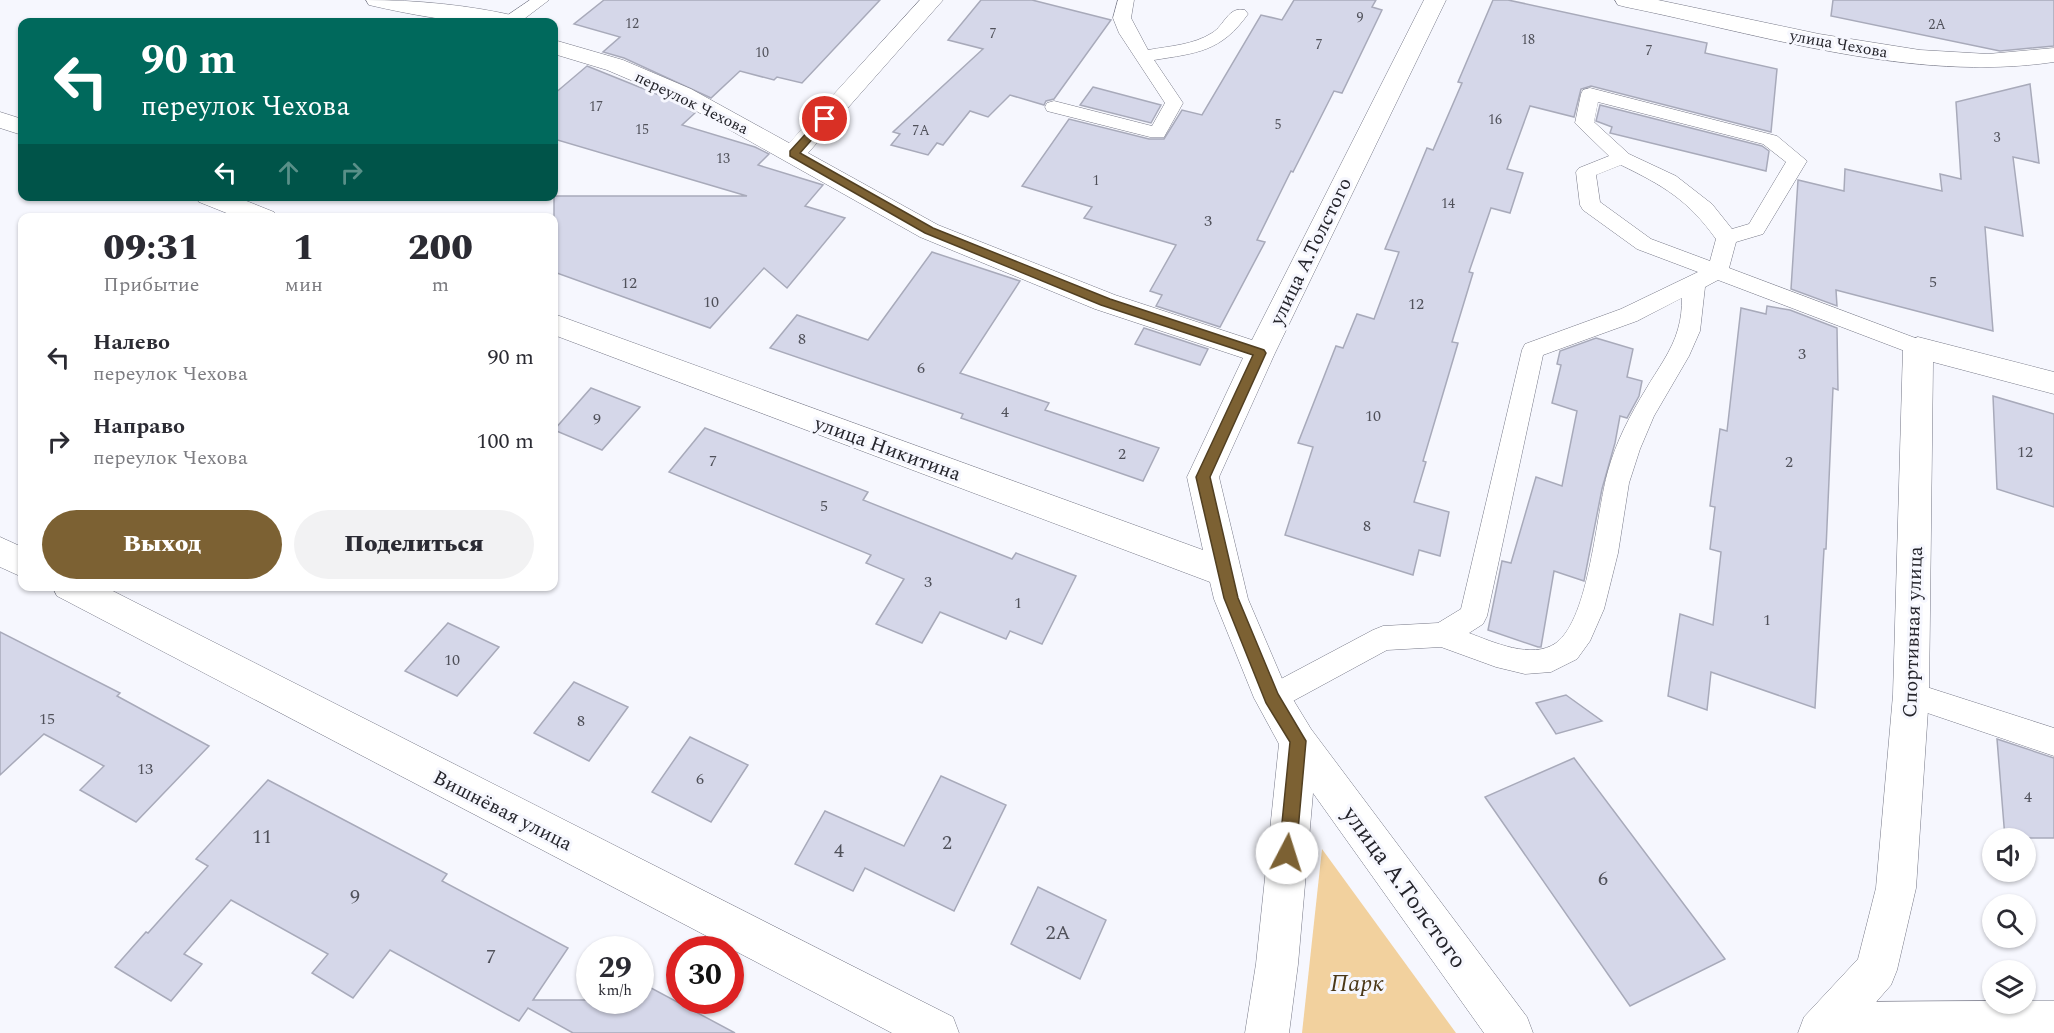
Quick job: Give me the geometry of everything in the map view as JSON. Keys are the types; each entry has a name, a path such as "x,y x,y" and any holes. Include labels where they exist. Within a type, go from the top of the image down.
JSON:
{"street":[{"path":"377,0 429,11 495,18"},
{"path":"794,153 932,0"},
{"name":"улица А.Толстого","path":"1435,0 1260,353 1203,477 1223,572 1231,598 1272,698 1298,741 1511,1033"},
{"name":"улица Чехова","path":"1626,0 1837,44 1918,57 1989,61 2054,55"},
{"name":"переулок Чехова","path":"558,47 615,65 683,94 794,153 929,231 1105,302 1260,353"},
{"path":"0,119 18,126"},
{"path":"221,201 252,213"},
{"name":"улица Никитина","path":"558,325 1223,572"},
{"path":"1918,348 2054,383"},
{"name":"Спортивная улица","path":"1827,1026 1876,970 1896,888 1911,695 1918,348"},
{"path":"0,551 18,561"},
{"name":"Вишнёвая улица","path":"79,591 937,1033"},
{"path":"1267,1033 1277,964 1298,741"}],"lane":[{"path":"516,18 541,0"},
{"path":"1054,107 1157,134 1174,103 1143,56 1122,18 1126,0"},
{"path":"1143,56 1192,48 1220,36 1239,14"},
{"path":"1272,698 1383,638 1442,635 1496,655 1528,661 1552,660 1569,649 1586,621 1600,580 1617,483 1628,445 1671,368 1689,330 1706,277 1727,238 1756,229 1797,161 1770,140 1590,94 1584,123 1622,158 1670,180 1705,208 1727,238"},
{"path":"1622,158 1586,172 1590,205 1644,244 1706,277 1918,348"},
{"path":"1442,635 1473,616 1533,350 1629,315 1706,277"},
{"path":"1911,695 2054,742"},
{"path":"1827,1026 2054,1018"}],"green space":[{"name":"Парк","path":"1322,849 1456,1033 1302,1033"}],"building":[{"path":"604,0 880,0 802,83 777,77 774,80 740,71 711,98 624,58 603,52 620,37 574,24"},
{"path":"981,0 1032,0 1111,20 1054,99 1046,101 1044,105 1010,95 988,117 970,111 943,145 937,143 928,155 891,145 900,134 893,132 983,49 948,40"},
{"path":"1294,0 1376,0 1372,7 1382,10 1342,93 1334,91 1293,172 1291,171 1257,240 1265,242 1220,327 1156,306 1162,295 1150,291 1176,245 1084,218 1092,207 1022,186 1069,119 1149,139 1164,139 1182,110 1202,115 1261,15 1282,20"},
{"path":"1493,0 1508,0 1707,43 1705,53 1777,69 1771,132 1591,86 1581,89 1574,117 1530,106 1507,169 1523,173 1510,213 1491,208 1469,272 1473,273 1452,342 1458,343 1423,461 1426,462 1414,502 1449,512 1440,556 1419,550 1413,575 1285,535 1313,447 1298,443 1336,346 1343,348 1357,314 1374,319 1399,252 1385,249 1427,148 1433,150 1462,83 1458,82"},
{"path":"1833,0 2054,0 2054,46 2000,51 1831,16"},
{"path":"587,66 674,101 695,113 682,125 755,147 769,154 758,165 823,185 805,206 845,218 787,288 764,268 710,328 558,273 558,213 554,213 554,201 558,201 558,196 747,196 558,140 558,91"},
{"path":"2030,84 2039,163 2013,157 2023,236 1985,227 1993,331 1836,290 1837,306 1791,289 1798,180 1844,191 1845,169 1942,191 1940,174 1961,179 1956,102"},
{"path":"1093,87 1161,105 1151,123 1080,105"},
{"path":"1600,105 1762,146 1769,151 1766,171 1610,133 1612,127 1596,121"},
{"path":"932,252 1020,281 960,373 1049,403 1045,410 1159,448 1143,481 961,418 963,414 770,348 797,315 868,340"},
{"path":"1767,306 1790,310 1837,328 1838,390 1833,388 1826,549 1824,549 1815,708 1711,672 1707,710 1668,696 1680,614 1713,625 1721,552 1710,549 1715,507 1710,506 1720,429 1727,431 1741,308 1766,314"},
{"path":"1144,328 1208,349 1200,365 1135,344"},
{"path":"1596,338 1633,349 1627,377 1642,381 1639,396 1627,418 1620,416 1602,489 1584,581 1554,571 1541,647 1538,647 1488,630 1502,561 1511,563 1536,477 1562,486 1577,411 1552,403 1561,365 1557,364 1560,351"},
{"path":"591,388 640,407 602,450 558,432 558,425"},
{"path":"1993,396 2054,414 2054,507 1997,489"},
{"path":"705,428 868,492 863,500 1012,559 1016,553 1076,576 1042,644 1010,631 1006,639 940,612 922,643 876,624 904,579 866,563 871,555 669,472"},
{"path":"448,623 499,647 457,696 405,671"},
{"path":"0,632 120,693 117,696 209,746 136,822 80,790 104,766 44,734 0,775"},
{"path":"574,682 628,707 589,761 534,733"},
{"path":"1566,695 1602,721 1556,734 1536,703"},
{"path":"690,737 748,765 711,822 652,792"},
{"path":"1997,739 2054,758 2054,838 2036,838 2036,828 2004,828"},
{"path":"1574,758 1725,959 1630,1006 1485,797"},
{"path":"941,776 1006,805 954,911 865,868 853,891 795,864 825,811 904,846"},
{"path":"268,780 447,874 442,881 568,948 533,1000 576,1000 576,1014 654,1014 654,990 666,996 666,1014 700,1014 735,1033 573,1033 528,1008 519,1021 390,950 353,998 312,973 328,954 231,900 184,954 202,964 171,1001 115,967 208,866 196,859"},
{"path":"1038,887 1106,920 1080,979 1011,944"}],"route":[{"path":"825,119 794,153 929,231 1105,302 1260,353 1203,477 1223,572 1231,598 1272,698 1298,741 1287,853"}]}
